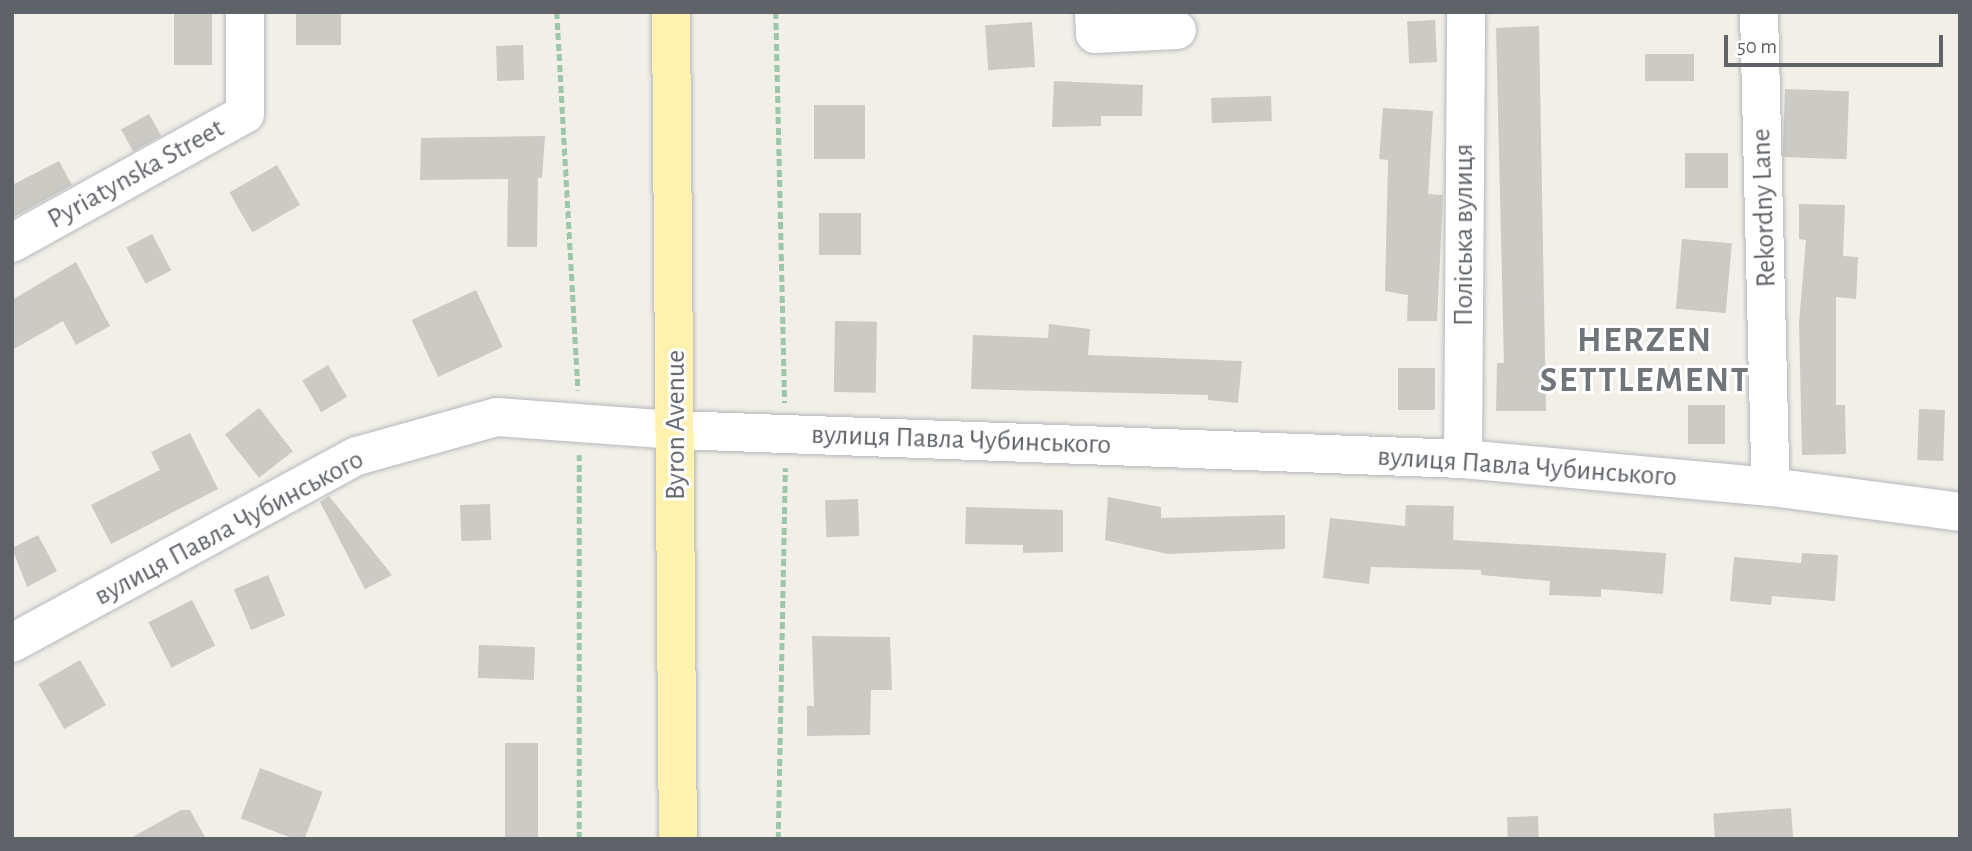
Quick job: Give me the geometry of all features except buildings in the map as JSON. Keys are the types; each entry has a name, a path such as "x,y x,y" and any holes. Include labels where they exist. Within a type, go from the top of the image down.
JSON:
{"main road":[{"name":"Byron Avenue","path":"671,12 678,839"}],"street":[{"name":"Pyriatynska Street","path":"12,243 245,114 245,12"},
{"path":"1094,12 1095,34 1177,30"},
{"name":"Поліська вулиця","path":"1463,459 1466,12"},
{"name":"Rekordny Lane","path":"1759,12 1771,487"},
{"name":"вулиця Павла Чубинського","path":"12,643 357,456 497,417 676,430 1463,459 1771,487 1960,512"}],"district":[{"name":"HERZEN SETTLEMENT","path":"1645,361"}]}
